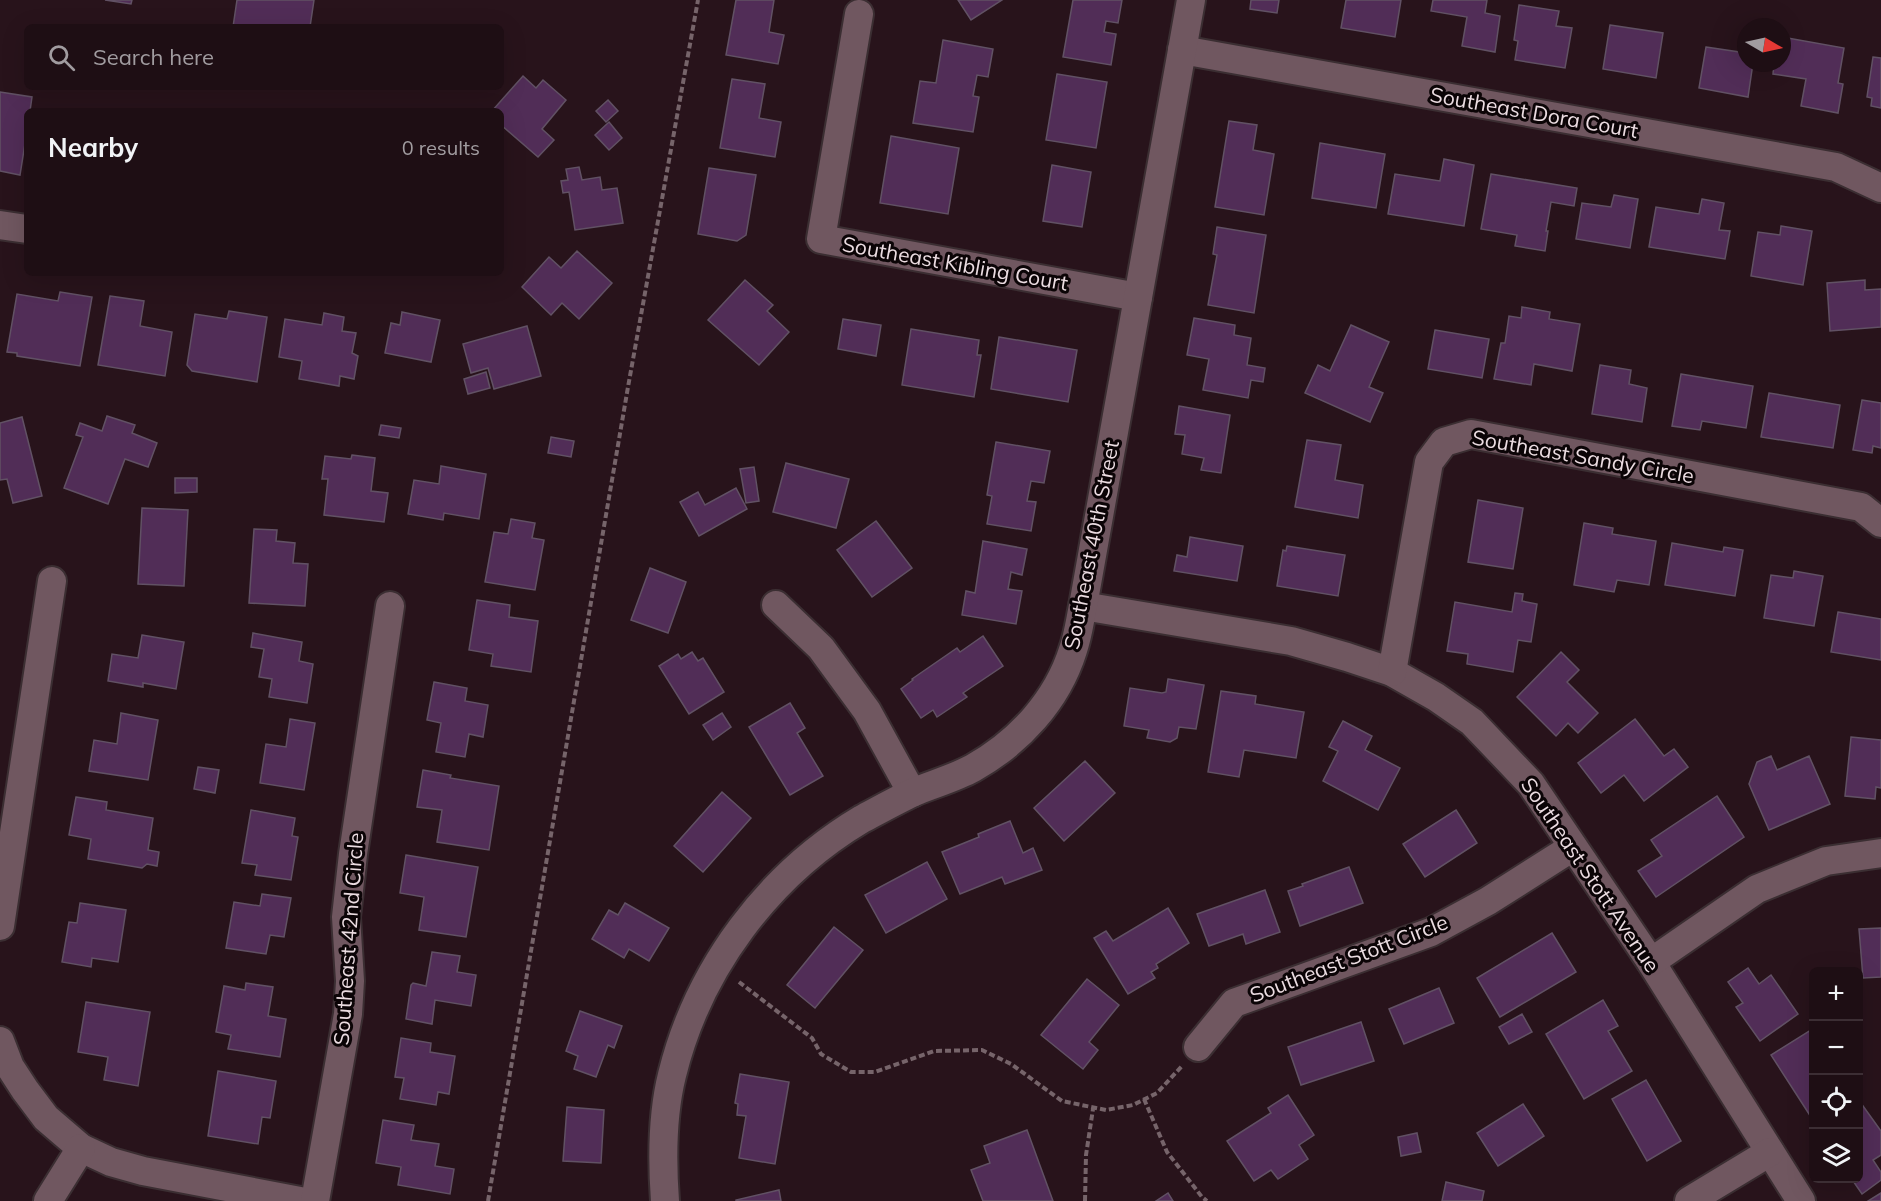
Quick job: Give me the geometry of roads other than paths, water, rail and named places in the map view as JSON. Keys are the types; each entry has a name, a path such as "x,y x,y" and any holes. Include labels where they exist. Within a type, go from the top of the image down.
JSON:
{"street":[{"name":"Southeast 40th Street","path":"664,1201 663,1147 671,1076 682,1039 706,984 730,942 763,901 793,870 828,842 861,820 912,793 972,768 1002,748 1025,729 1047,704 1062,677 1073,650 1083,606 1191,0"},
{"name":"Southeast Kibling Court","path":"860,14 821,239 1138,297"},
{"name":"Southeast Dora Court","path":"1182,50 1836,167 1881,188"},
{"path":"0,225 24,229"},
{"name":"Southeast Sandy Circle","path":"1392,672 1429,462 1444,441 1471,434 1861,507 1881,523"},
{"path":"0,926 7,825 52,581"},
{"path":"776,605 821,648 867,711 912,793"},
{"name":"Southeast 42nd Circle","path":"315,1201 348,1014 350,981 346,917 353,854 390,606"},
{"name":"Southeast Stott Avenue","path":"1083,606 1292,640 1392,672 1436,697 1472,722 1531,784 1650,962 1801,1201"},
{"name":"Southeast Stott Circle","path":"1198,1047 1234,1003 1431,932 1488,901 1573,848"},
{"path":"1650,962 1757,889 1826,861 1881,853"},
{"path":"0,1041 10,1067 46,1118 81,1148 111,1162 143,1171 300,1201"},
{"path":"48,1201 81,1148"},
{"path":"1689,1201 1770,1152"}]}
